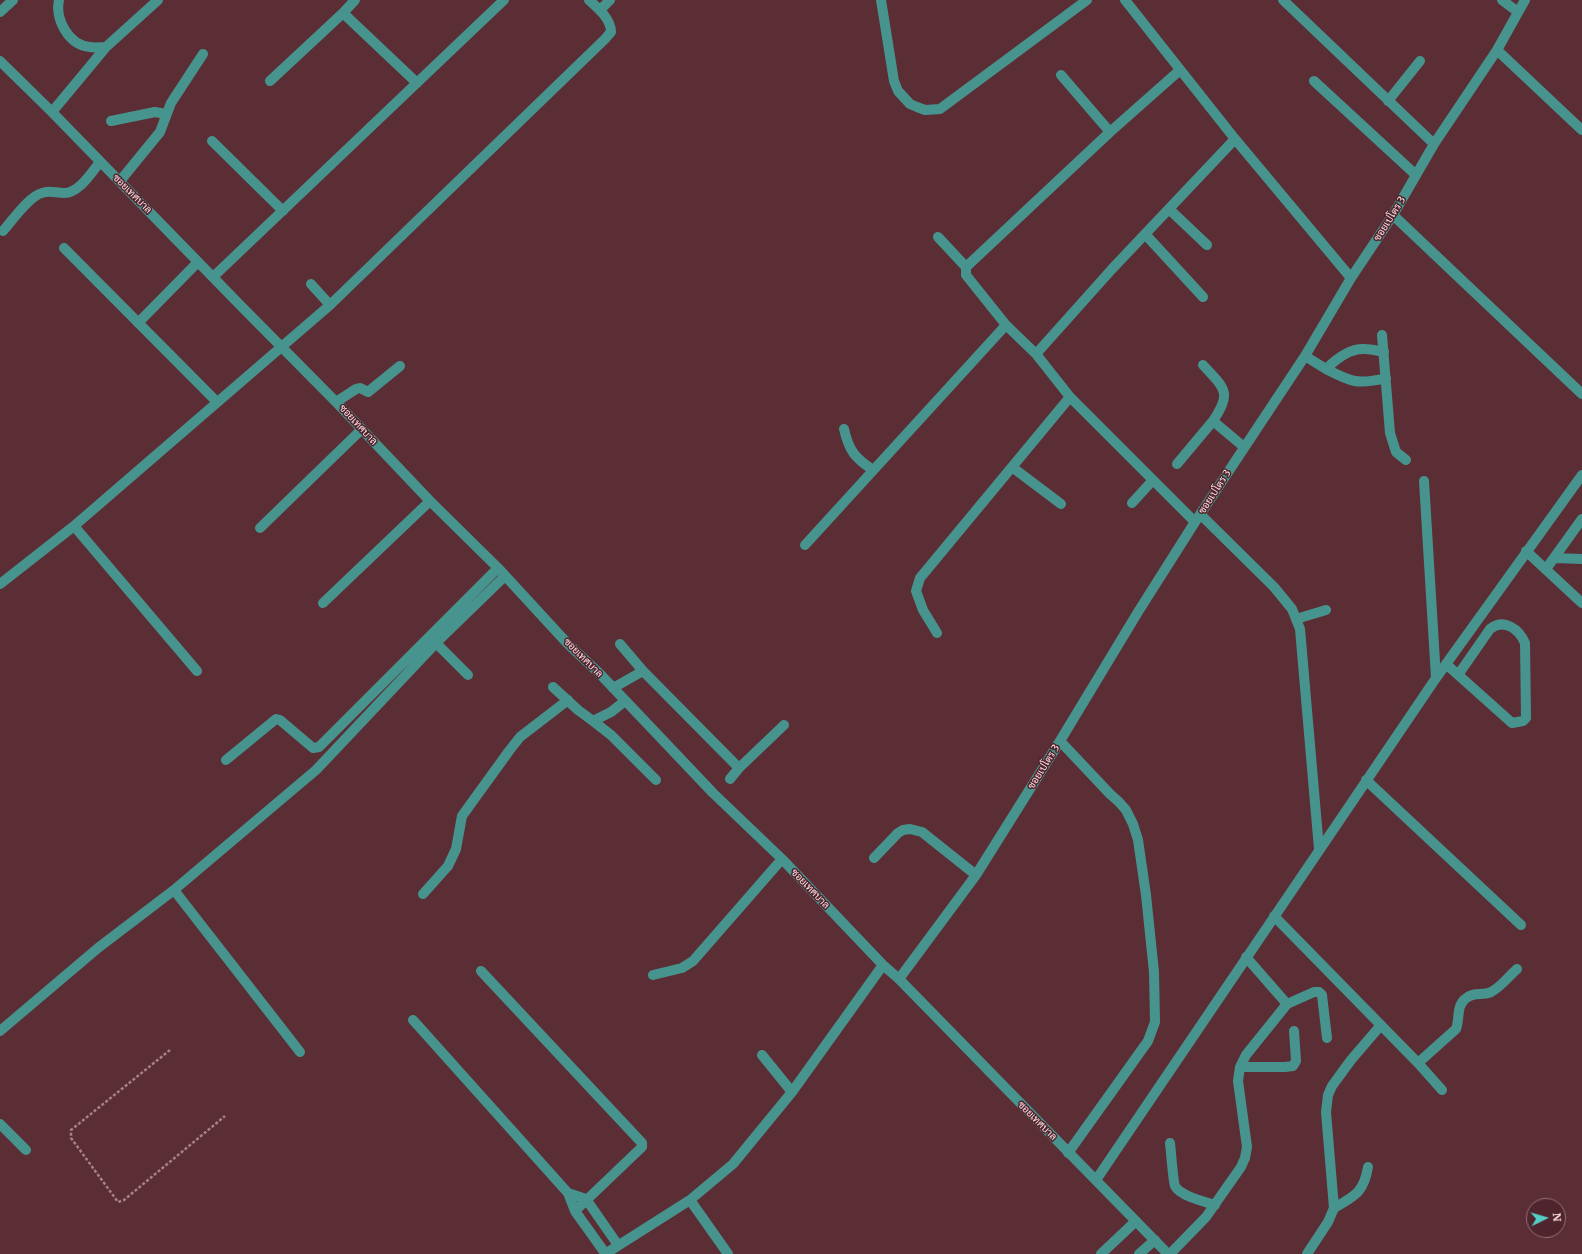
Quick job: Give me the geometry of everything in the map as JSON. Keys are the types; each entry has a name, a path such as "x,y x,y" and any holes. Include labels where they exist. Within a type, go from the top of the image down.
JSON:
{"street":[{"path":"0,12 13,0"},
{"path":"49,0 58,4 58,13 64,31 76,41 88,47 106,47"},
{"path":"52,112 106,47 158,0"},
{"path":"270,81 355,0"},
{"path":"213,277 504,0"},
{"path":"0,584 74,526 330,305 605,40 611,32 611,26 600,10 589,0"},
{"path":"600,10 610,0"},
{"path":"881,0 894,81 903,97 910,104 925,110 940,109 1087,0"},
{"path":"1125,0 1235,139 1352,278"},
{"path":"1283,0 1434,144"},
{"path":"1502,0 1518,12"},
{"name":"ซอยเปโตร 3","path":"899,979 976,875 1060,741 1138,612 1244,447 1305,356 1393,214 1434,144 1497,50 1525,0"},
{"path":"343,13 416,83"},
{"path":"1497,50 1582,130"},
{"path":"120,181 160,132 166,114 178,90 203,54"},
{"path":"1388,101 1420,61"},
{"name":"ซอยเทศบาล","path":"0,62 120,181 336,402 430,501 498,568 504,576 713,792 782,860 883,965 899,979 1068,1153 1169,1254"},
{"path":"966,267 1110,132 1180,70"},
{"path":"1061,75 1110,132"},
{"path":"1314,81 1416,176"},
{"path":"111,121 155,112 166,114"},
{"path":"1036,354 1145,234 1235,139"},
{"path":"212,141 283,211"},
{"path":"3,231 34,197 42,193 72,192 83,182 100,162"},
{"path":"1169,209 1207,245"},
{"path":"1393,214 1582,394"},
{"path":"1145,234 1203,297"},
{"path":"938,237 966,267 966,275 1006,324 1036,354 1070,397 1153,480 1198,518 1274,587 1292,609 1300,629 1319,849"},
{"path":"64,248 217,402"},
{"path":"138,323 198,262"},
{"path":"311,284 330,305"},
{"path":"805,545 1006,324"},
{"path":"1382,335 1390,433 1396,452 1406,460"},
{"path":"1326,369 1336,359 1357,349 1384,352"},
{"path":"1305,356 1326,369 1346,379 1357,382 1369,382 1386,378"},
{"path":"1177,464 1221,410 1224,389 1204,365"},
{"path":"336,402 356,388 360,388 368,392 400,366"},
{"path":"937,633 923,610 916,591 920,578 1070,397"},
{"path":"1212,421 1244,447"},
{"path":"260,528 362,429"},
{"path":"844,429 851,451 859,461 873,470"},
{"path":"1012,467 1061,504"},
{"path":"1096,1180 1436,678 1582,475"},
{"path":"1132,504 1153,480"},
{"path":"1424,480 1436,678"},
{"path":"323,603 430,501"},
{"path":"1546,569 1582,519"},
{"path":"74,526 197,671"},
{"path":"1526,551 1582,603"},
{"path":"1554,558 1582,559"},
{"path":"226,760 276,719 280,720 313,748 319,747 498,568"},
{"path":"0,1031 98,948 174,890 316,770 436,643 504,576"},
{"path":"1296,619 1326,610"},
{"path":"1446,664 1458,675 1512,723 1523,721 1526,718 1525,643 1522,636 1514,628 1505,624 1499,624 1490,629 1458,675"},
{"path":"436,643 468,675"},
{"path":"620,644 643,671 739,768"},
{"path":"613,688 643,671"},
{"path":"553,687 611,735 656,780"},
{"path":"423,894 448,866 456,849 462,816 509,751 520,737 568,700"},
{"path":"593,721 611,712 625,701"},
{"path":"730,779 739,768 784,725"},
{"path":"1060,741 1119,802 1126,810 1133,824 1138,840 1146,895 1155,999 1155,1022 1148,1041 1068,1153"},
{"path":"1366,780 1521,925"},
{"path":"874,858 898,833 910,829 922,832 976,875"},
{"path":"653,975 682,968 693,961 782,860"},
{"path":"174,890 300,1052"},
{"path":"1274,916 1418,1063 1442,1090"},
{"path":"1246,957 1288,1004"},
{"path":"413,1020 568,1193 575,1211 605,1254 690,1200 732,1164 792,1092 883,965"},
{"path":"1418,1063 1456,1029 1458,1024 1459,1009 1464,999 1474,994 1492,991 1517,969"},
{"path":"481,971 642,1143 642,1147 575,1211"},
{"path":"1169,1254 1206,1217 1241,1167 1245,1158 1247,1147 1238,1081 1240,1067 1246,1055 1288,1004 1314,992 1319,992 1322,995 1327,1038"},
{"path":"1307,1254 1328,1222 1334,1208 1326,1112 1328,1095 1332,1086 1351,1060 1381,1025"},
{"path":"1240,1067 1293,1066 1296,1061 1294,1031"},
{"path":"762,1055 792,1092"},
{"path":"0,1124 26,1150"},
{"path":"1170,1142 1175,1186 1181,1192 1191,1197 1215,1205"},
{"path":"1334,1208 1358,1192 1366,1180 1368,1167"},
{"path":"568,1193 586,1199 618,1245"},
{"path":"690,1200 728,1254"},
{"path":"1101,1254 1136,1221"},
{"path":"1139,1254 1155,1240"}],"path":[{"path":"170,1050 71,1130 71,1138 118,1202 124,1200 225,1116"}]}
